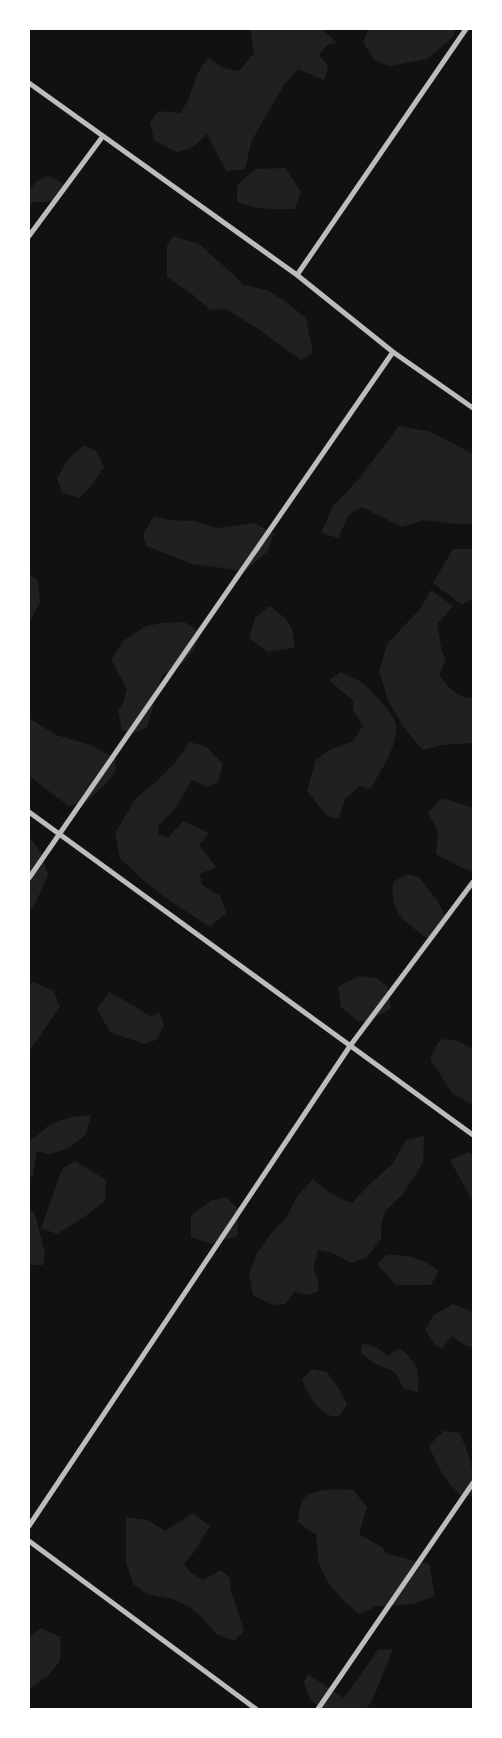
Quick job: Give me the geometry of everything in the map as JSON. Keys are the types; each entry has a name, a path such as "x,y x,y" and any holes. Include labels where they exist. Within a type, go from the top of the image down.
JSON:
{"street":[{"path":"297,275 466,29"},
{"path":"29,83 297,275 393,352 473,408"},
{"path":"29,236 103,136"},
{"path":"29,878 393,352"},
{"path":"29,812 473,1135"},
{"path":"29,1526 350,1046 473,882"},
{"path":"318,1709 473,1483"},
{"path":"29,1541 256,1709"}],"shaded area":[{"path":"249,29 322,29 337,43 327,45 319,55 328,66 324,80 298,69 284,85 252,140 245,169 226,171 207,134 192,148 176,152 154,140 150,123 158,111 180,113 188,100 199,71 209,58 224,68 239,71 254,53"},
{"path":"369,29 455,29 453,37 427,59 389,66 374,60 363,42"},
{"path":"286,168 301,192 295,209 265,208 237,202 237,185 255,169"},
{"path":"48,175 65,185 62,197 47,202 33,202 29,208 29,190 36,182"},
{"path":"173,236 199,244 243,285 267,290 306,318 313,353 301,360 257,328 226,309 210,310 192,294 167,277 167,246"},
{"path":"399,426 431,432 473,454 473,524 424,520 402,527 362,507 349,515 338,538 321,533 333,506 357,481"},
{"path":"84,445 96,451 104,467 90,488 79,498 62,493 57,478 68,459"},
{"path":"154,516 169,520 195,521 217,528 255,523 274,534 267,552 245,571 192,564 146,546 143,534"},
{"path":"453,549 473,549 473,598 462,605 433,583"},
{"path":"29,574 38,581 40,603 29,622"},
{"path":"431,590 453,606 437,624 442,652 446,659 439,675 458,694 473,698 473,743 442,745 423,750 404,728 388,700 379,671 387,644 420,609"},
{"path":"269,606 281,614 289,623 293,633 294,648 268,652 249,638 255,618"},
{"path":"184,622 201,633 191,654 177,667 162,675 147,728 134,733 122,731 118,711 123,703 127,689 111,660 122,642 144,627 161,623"},
{"path":"341,672 360,681 376,696 395,720 396,732 395,741 388,758 370,789 360,786 345,799 339,819 327,816 307,791 316,759 331,749 352,742 363,726 353,710 353,701 329,680"},
{"path":"29,718 56,735 91,745 115,758 116,770 105,785 87,801 69,806 29,776"},
{"path":"189,742 205,746 223,764 218,782 207,787 192,780 175,809 159,825 158,834 168,838 183,821 209,833 199,845 216,867 200,874 202,885 220,896 226,913 210,927 163,896 120,858 115,833 136,798 175,763"},
{"path":"442,798 471,807 473,810 473,871 464,869 436,854 438,832 428,812"},
{"path":"29,837 41,852 48,875 36,902 29,912"},
{"path":"407,874 419,877 437,900 447,920 437,935 428,939 406,922 397,910 394,902 393,882"},
{"path":"359,976 376,978 387,986 391,1008 369,1022 358,1021 341,1007 338,987"},
{"path":"34,982 54,991 60,1007 29,1051 29,984"},
{"path":"109,992 151,1017 160,1012 164,1026 156,1040 144,1044 110,1032 97,1009"},
{"path":"443,1039 458,1041 473,1049 473,1105 452,1093 430,1059 437,1044"},
{"path":"91,1115 86,1134 69,1148 50,1154 37,1151 33,1176 29,1177 29,1140 58,1121"},
{"path":"424,1136 423,1163 403,1194 385,1211 381,1227 381,1239 366,1258 351,1263 333,1253 318,1250 313,1267 318,1280 318,1291 308,1295 295,1292 285,1304 272,1305 253,1295 249,1274 257,1253 272,1232 286,1218 298,1195 313,1179 331,1193 352,1203 393,1163 406,1140"},
{"path":"468,1152 473,1155 473,1202 450,1160"},
{"path":"75,1161 106,1180 105,1201 83,1218 57,1234 41,1228 62,1169"},
{"path":"226,1197 239,1210 237,1236 211,1244 191,1237 191,1215 212,1200"},
{"path":"29,1209 35,1214 45,1253 43,1265 29,1265"},
{"path":"387,1255 414,1258 439,1271 431,1285 396,1285 377,1264"},
{"path":"453,1304 473,1312 473,1347 466,1346 452,1336 442,1349 435,1345 425,1330 434,1315"},
{"path":"362,1343 378,1348 388,1356 400,1348 411,1359 418,1371 418,1392 404,1389 395,1372 374,1363 361,1353"},
{"path":"312,1369 327,1372 339,1389 347,1405 338,1417 331,1416 320,1409 308,1392 302,1380"},
{"path":"444,1431 460,1433 473,1472 472,1496 460,1495 438,1466 429,1445"},
{"path":"334,1489 353,1490 367,1507 359,1534 383,1548 387,1554 429,1564 435,1596 414,1604 376,1606 360,1614 341,1598 330,1585 319,1563 316,1535 298,1522 303,1499 311,1493"},
{"path":"193,1513 210,1526 192,1555 184,1564 191,1573 203,1580 221,1570 230,1578 231,1591 244,1631 234,1641 216,1634 203,1618 189,1607 173,1599 147,1594 133,1584 126,1562 126,1517 148,1520 165,1531"},
{"path":"40,1628 61,1637 60,1661 47,1677 29,1689 29,1637"},
{"path":"393,1649 373,1699 366,1709 322,1709 310,1699 304,1682 308,1674 344,1698 378,1650"}]}
